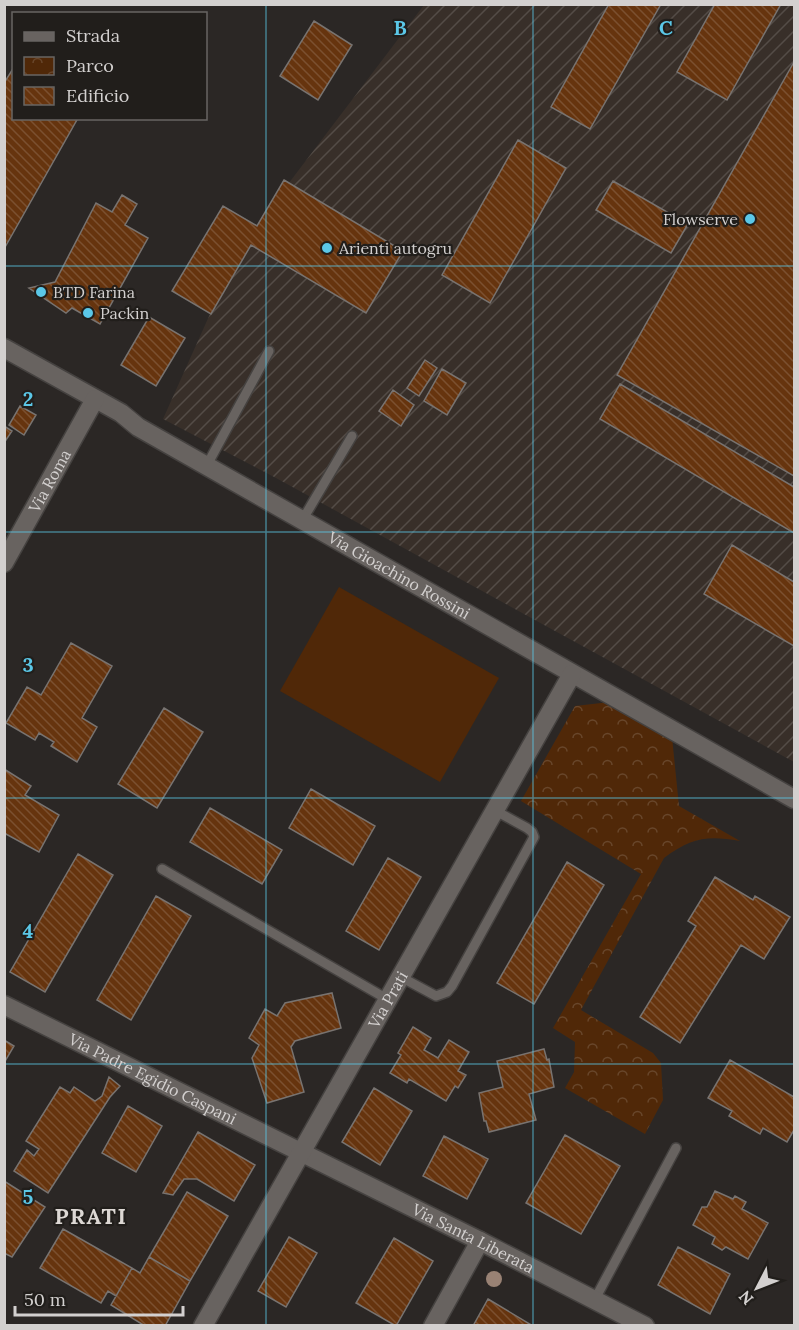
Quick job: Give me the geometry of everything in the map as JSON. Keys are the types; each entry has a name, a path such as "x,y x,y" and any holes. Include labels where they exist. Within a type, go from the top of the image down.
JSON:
{"street":[{"name":"Via Gioachino Rossini","path":"4,348 121,413 138,427 795,799"},
{"name":"Via Roma","path":"4,563 95,399"},
{"name":"Via Prati","path":"203,1326 399,976 572,674"},
{"name":"Via Padre Egidio Caspani","path":"4,1005 300,1153"},
{"name":"Via Santa Liberata","path":"300,1153 480,1241 645,1326"},
{"path":"433,1326 480,1241"}],"lane":[{"path":"207,465 270,351"},
{"path":"303,519 352,436"},
{"path":"399,976 436,996 447,992 452,986 534,837 527,828 494,810"},
{"path":"162,869 387,999"},
{"path":"595,1299 676,1148"}],"shaded area":[{"path":"424,5 794,5 794,762 276,478 163,419 210,314 172,291 223,206 257,225"}],"green space":[{"path":"339,587 499,678 440,782 280,691"},
{"path":"610,702 672,737 679,806 740,841 709,838 691,842 664,858 581,1010 653,1053 661,1063 663,1100 645,1134 565,1088 574,1072 575,1042 553,1028 641,874 521,801 575,706"}],"building":[{"path":"609,4 661,4 590,129 551,107"},
{"path":"715,4 781,4 727,100 677,72"},
{"path":"314,21 352,45 318,100 280,76"},
{"name":"Flowserve","path":"794,62 794,476 617,375"},
{"path":"12,70 12,120 77,120 4,249 4,83"},
{"path":"518,140 566,168 490,303 442,275"},
{"name":"Arienti autogru","path":"284,180 403,251 366,313 251,245 211,314 172,291 223,206 257,226"},
{"path":"613,181 688,224 671,253 596,210"},
{"path":"122,195 137,204 125,225 148,238 100,324 72,308 66,313 29,288 55,282 96,203 112,212"},
{"path":"149,317 185,338 156,386 121,365"},
{"path":"425,360 437,368 419,396 407,388"},
{"path":"442,369 466,383 447,415 424,401"},
{"path":"620,384 794,487 794,533 600,419"},
{"path":"393,390 414,405 401,426 379,411"},
{"path":"20,406 36,415 24,435 9,425"},
{"path":"4,426 12,431 4,443"},
{"path":"732,545 794,582 794,646 704,594"},
{"path":"71,643 112,666 82,718 97,727 77,762 51,746 54,742 39,733 35,740 6,723 27,687 41,695"},
{"path":"164,708 203,732 157,808 118,784"},
{"path":"4,769 31,786 25,795 59,815 39,852 4,833"},
{"path":"311,789 375,826 353,865 289,828"},
{"path":"210,808 282,850 262,884 190,842"},
{"path":"78,854 113,875 45,992 10,972"},
{"path":"388,858 421,877 379,950 346,931"},
{"path":"567,862 604,885 534,1004 497,983"},
{"path":"715,877 753,900 755,896 790,917 764,959 741,945 680,1043 640,1017 696,926 688,921"},
{"path":"156,896 191,916 131,1020 97,1000"},
{"path":"332,993 341,1028 295,1041 291,1047 304,1092 267,1103 252,1058 259,1045 249,1038 265,1009 277,1016 285,1003"},
{"path":"413,1027 431,1038 424,1050 438,1058 449,1040 469,1052 458,1071 466,1075 458,1088 455,1086 446,1101 409,1079 407,1083 390,1073"},
{"path":"4,1040 14,1046 4,1063"},
{"path":"544,1049 547,1060 549,1059 554,1087 529,1094 536,1120 489,1132 486,1121 484,1121 479,1093 503,1087 497,1061"},
{"path":"730,1060 794,1097 794,1130 787,1142 763,1128 760,1134 729,1116 732,1111 708,1098"},
{"path":"109,1077 120,1086 110,1097 48,1193 14,1171 27,1150 34,1156 39,1149 26,1141 60,1087 70,1093 74,1087 95,1101 102,1096"},
{"path":"374,1088 412,1111 380,1165 342,1142"},
{"path":"128,1106 162,1126 136,1172 102,1153"},
{"path":"198,1132 255,1165 234,1201 197,1179 184,1179 173,1195 163,1193"},
{"path":"565,1135 620,1166 581,1234 526,1203"},
{"path":"444,1136 488,1159 467,1199 423,1176"},
{"path":"4,1181 45,1207 12,1257 4,1253"},
{"path":"715,1191 733,1199 735,1196 746,1202 742,1209 768,1223 748,1259 726,1247 722,1250 712,1244 715,1237 693,1225 702,1207 707,1207"},
{"path":"187,1192 228,1216 190,1281 149,1257"},
{"path":"63,1229 132,1268 116,1296 108,1291 101,1303 40,1268"},
{"path":"289,1237 317,1253 286,1307 258,1291"},
{"path":"394,1238 433,1261 396,1326 356,1303"},
{"path":"678,1247 730,1274 710,1314 658,1285"},
{"path":"149,1257 190,1281 165,1326 145,1326 111,1305 132,1268 140,1273"},
{"path":"488,1299 533,1326 473,1326"}],"place":[{"name":"Flowserve","path":"750,219"},
{"name":"Arienti autogru","path":"327,248"},
{"name":"BTD Farina","path":"41,292"},
{"name":"Packin","path":"88,313"}],"district":[{"name":"PRATI","path":"91,1216"}]}
